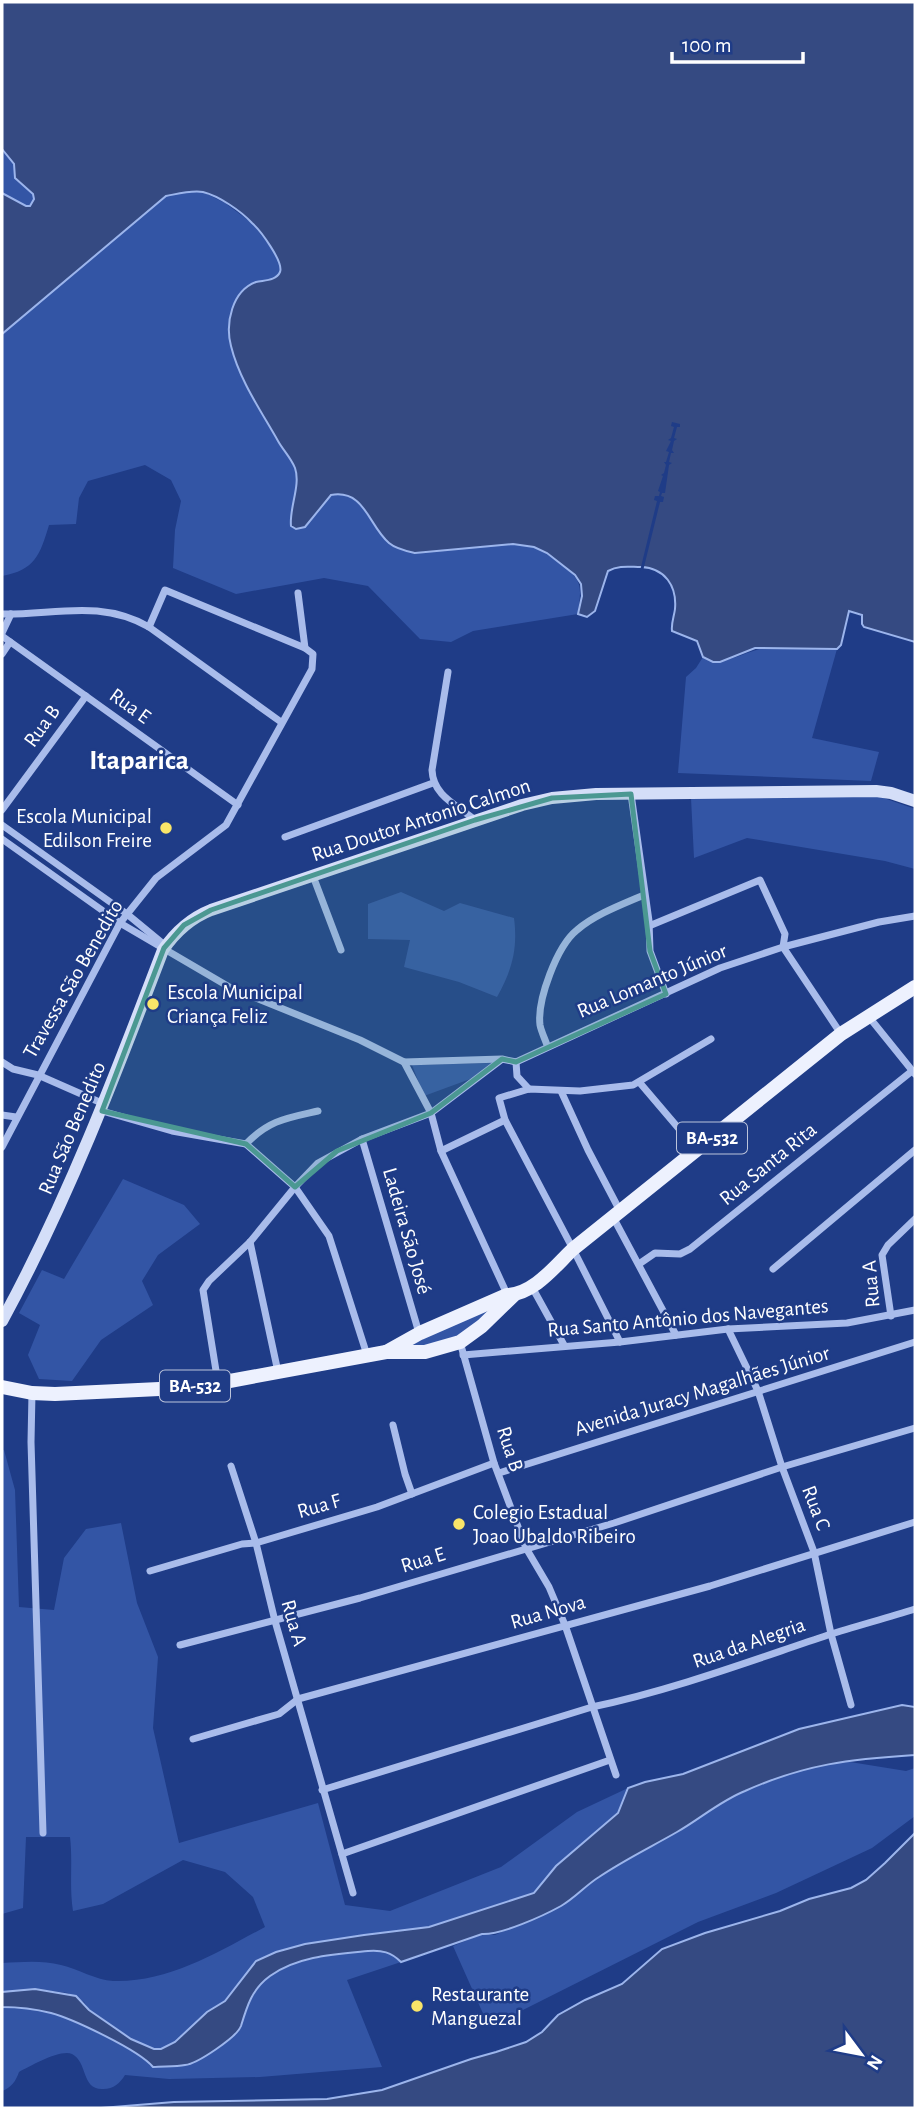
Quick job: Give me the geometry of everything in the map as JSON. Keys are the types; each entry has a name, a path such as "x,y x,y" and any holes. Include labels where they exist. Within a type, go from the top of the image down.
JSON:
{"main road":[{"name":"BA-532","path":"386,1352 419,1334 532,1287 573,1249 841,1034 915,987"},
{"name":"BA-532","path":"2,1387 32,1393 110,1393 219,1383 386,1352 462,1348 510,1297"}],"street":[{"path":"149,626 164,590 305,648"},
{"name":"Travessa São Benedito","path":"2,1147 120,923 156,877 226,825 312,669 313,654 305,648 298,593"},
{"path":"2,614 103,610 131,617 149,626 281,722"},
{"path":"2,634 12,614"},
{"name":"Rua E","path":"2,634 238,805"},
{"path":"2,654 10,642"},
{"path":"448,672 432,771 433,783 443,795 475,820"},
{"name":"Rua B","path":"2,810 86,696"},
{"path":"285,837 433,783"},
{"name":"Rua Doutor Antonio Calmon","path":"166,949 184,925 203,913 475,820 552,798 631,794 884,792 915,801"},
{"path":"631,794 650,951 666,994"},
{"path":"2,825 127,914 166,949"},
{"path":"12,833 3,843 120,923 230,988 360,1040 404,1062 502,1059 516,1062 517,1076 529,1089"},
{"path":"313,876 341,950"},
{"path":"649,926 760,880 785,934 783,947 841,1034"},
{"path":"547,1045 540,1025 542,1003 564,944 576,930 599,915 644,895"},
{"name":"Rua Lomanto Júnior","path":"516,1062 547,1045 720,968 783,947 878,922 915,916"},
{"name":"Rua São Benedito","path":"2,1321 33,1265 103,1108 166,949"},
{"path":"869,1017 914,1073"},
{"path":"620,1342 505,1120 499,1098 529,1089 561,1091 618,1088 640,1083 711,1038"},
{"path":"219,1383 203,1290 209,1281 250,1242 318,1163 362,1139 431,1113 502,1059"},
{"path":"2,1062 13,1069 38,1075 103,1108 173,1131 246,1144 295,1187 329,1236 367,1356"},
{"path":"404,1062 431,1113 441,1151 510,1297"},
{"name":"Rua Santa Rita","path":"639,1264 655,1253 680,1254 690,1249 914,1073"},
{"path":"640,1083 697,1150"},
{"path":"561,1091 639,1264 676,1335"},
{"path":"246,1144 257,1132 275,1120 318,1111"},
{"path":"2,1115 16,1118"},
{"path":"441,1151 505,1120"},
{"name":"Ladeira São José","path":"362,1139 419,1334"},
{"path":"773,1269 915,1150"},
{"name":"Rua A","path":"891,1316 882,1255 888,1245 915,1219"},
{"path":"250,1242 278,1372"},
{"path":"532,1287 564,1346"},
{"name":"Rua Santo Antônio dos Navegantes","path":"462,1348 564,1346 728,1329 847,1323 915,1310"},
{"name":"Rua C","path":"728,1329 758,1391 782,1467 814,1552 831,1634 850,1705"},
{"name":"Avenida Juracy Magalhães Júnior","path":"499,1474 915,1342"},
{"name":"Rua B","path":"462,1348 494,1463 526,1548 549,1587 565,1625 616,1775"},
{"path":"32,1393 31,1442 43,1833"},
{"path":"393,1425 412,1494"},
{"name":"Rua E","path":"180,1645 275,1621 313,1608 360,1598 614,1523 782,1467 915,1428"},
{"name":"Rua F","path":"150,1571 377,1507 494,1463"},
{"name":"Rua A","path":"231,1466 256,1543 275,1621 353,1893"},
{"name":"Rua Nova","path":"193,1739 279,1714 298,1699 710,1586 915,1522"},
{"name":"Rua da Alegria","path":"592,1707 628,1700 915,1609"},
{"path":"323,1790 592,1707"},
{"path":"342,1854 610,1760"}],"highlighted area":[{"path":"631,794 650,951 666,994 516,1062 502,1059 431,1113 337,1151 295,1187 246,1144 102,1111 164,948 184,925 211,910 475,820 552,798"}],"shaded area":[{"path":"2,2 915,2 915,642 864,627 862,615 849,611 841,645 837,649 755,648 720,662 713,662 703,657 697,641 672,631 674,593 663,575 649,568 624,567 608,571 595,611 587,617 578,614 582,596 581,584 575,575 547,553 534,547 513,544 415,553 405,551 395,547 382,536 359,503 342,495 331,495 305,527 296,529 291,526 297,482 295,468 245,383 229,337 232,309 241,293 256,282 276,277 280,267 270,246 256,227 236,209 209,194 184,192 166,196 2,334 2,193 26,206 30,206 34,199 33,194 15,178 14,164 2,149"},
{"path":"2,149 12,159 16,180 33,194 34,199 30,206 2,193"},
{"path":"203,192 225,203 252,223 281,265 277,277 255,283 234,303 230,344 238,367 263,415 296,470 296,486 323,503 334,495 344,493 353,497 389,542 417,553 499,544 537,547 560,563 577,580 580,591 578,614 473,631 451,642 420,639 368,586 324,578 236,594 173,568 175,530 181,501 171,480 145,465 88,481 79,498 76,524 49,525 34,560 22,570 2,576 2,334 149,208 166,196"},
{"path":"768,647 837,649 812,738 879,752 871,781 678,773 686,677 703,657 709,660 725,660"},
{"path":"878,796 915,809 915,869 885,861 747,838 694,858 691,798"},
{"path":"401,892 444,911 460,903 514,918 513,959 497,997 459,982 404,967 410,940 368,939 368,904"},
{"path":"492,1063 473,1078 424,1096 412,1065"},
{"path":"123,1179 184,1205 200,1224 158,1255 142,1281 153,1305 101,1340 72,1381 39,1379 28,1355 40,1325 19,1313 42,1270 64,1279"},
{"path":"499,1304 462,1346 391,1350"},
{"path":"2,1450 15,1490 19,1607 54,1610 64,1558 86,1529 121,1523 137,1603 158,1657 153,1728 179,1843 318,1803 345,1905 390,1911 501,1867 577,1812 628,1788 618,1813 556,1866 534,1893 429,1927 305,1944 276,1952 225,2001 207,2012 175,2042 161,2049 154,2049 132,2039 68,1993 35,1989 2,1992 2,1963 47,1962 107,1980 133,1980 153,1977 192,1964 265,1927 253,1897 225,1872 183,1860 103,1904 73,1911 70,1837 26,1837 23,1908 2,1914"},
{"path":"902,1705 915,1707 915,1755 828,1764 745,1791 608,1871 561,1906 511,1928 482,1934 401,1962 390,1954 373,1951 330,1955 292,1964 270,1976 254,1992 241,2026 232,2037 191,2063 153,2067 120,2044 61,2016 33,2009 2,2007 2,1992 35,1989 76,1996 89,2010 131,2039 154,2049 161,2049 175,2042 207,2012 225,2001 256,1961 276,1952 305,1944 429,1927 534,1893 556,1866 618,1813 628,1788 683,1774 799,1729"},
{"path":"844,1761 906,1771 915,1768 915,1816 872,1848 776,1893 698,1922 489,2027 453,1946 482,1934 495,1935 562,1905 595,1879 745,1791 808,1767"},
{"path":"915,1833 915,2108 101,2108 174,2102 327,2099 382,2090 526,2042 542,2032 558,2015 622,1984 662,1949 809,1899 851,1888 866,1880"},
{"path":"379,1950 393,1954 401,1962 347,1980 382,2067 260,2077 169,2079 125,2075 116,2085 103,2089 91,2085 77,2058 67,2053 46,2059 19,2072 13,2084 2,2091 2,2007 33,2009 61,2016 120,2044 153,2067 169,2066 241,2019 249,1999 266,1978 276,1972 300,1962 331,1955"}],"pier":[{"path":"672,422 680,424 680,427 677,427 674,438 677,439 674,441 674,453 671,453 669,462 672,463 669,465 665,493 661,496 664,497 663,502 660,502 643,571 640,571 657,501 654,500 655,496 659,496 661,475 664,473 664,462 669,452 666,451 674,427 671,426"}],"place":[{"name":"Escola Municipal Edilson Freire","path":"166,828"},
{"name":"Escola Municipal Criança Feliz","path":"153,1004"},
{"name":"Colegio Estadual Joao Ubaldo Ribeiro","path":"459,1524"},
{"name":"Restaurante Manguezal","path":"417,2006"}],"district":[{"name":"Itaparica","path":"139,761"}]}
